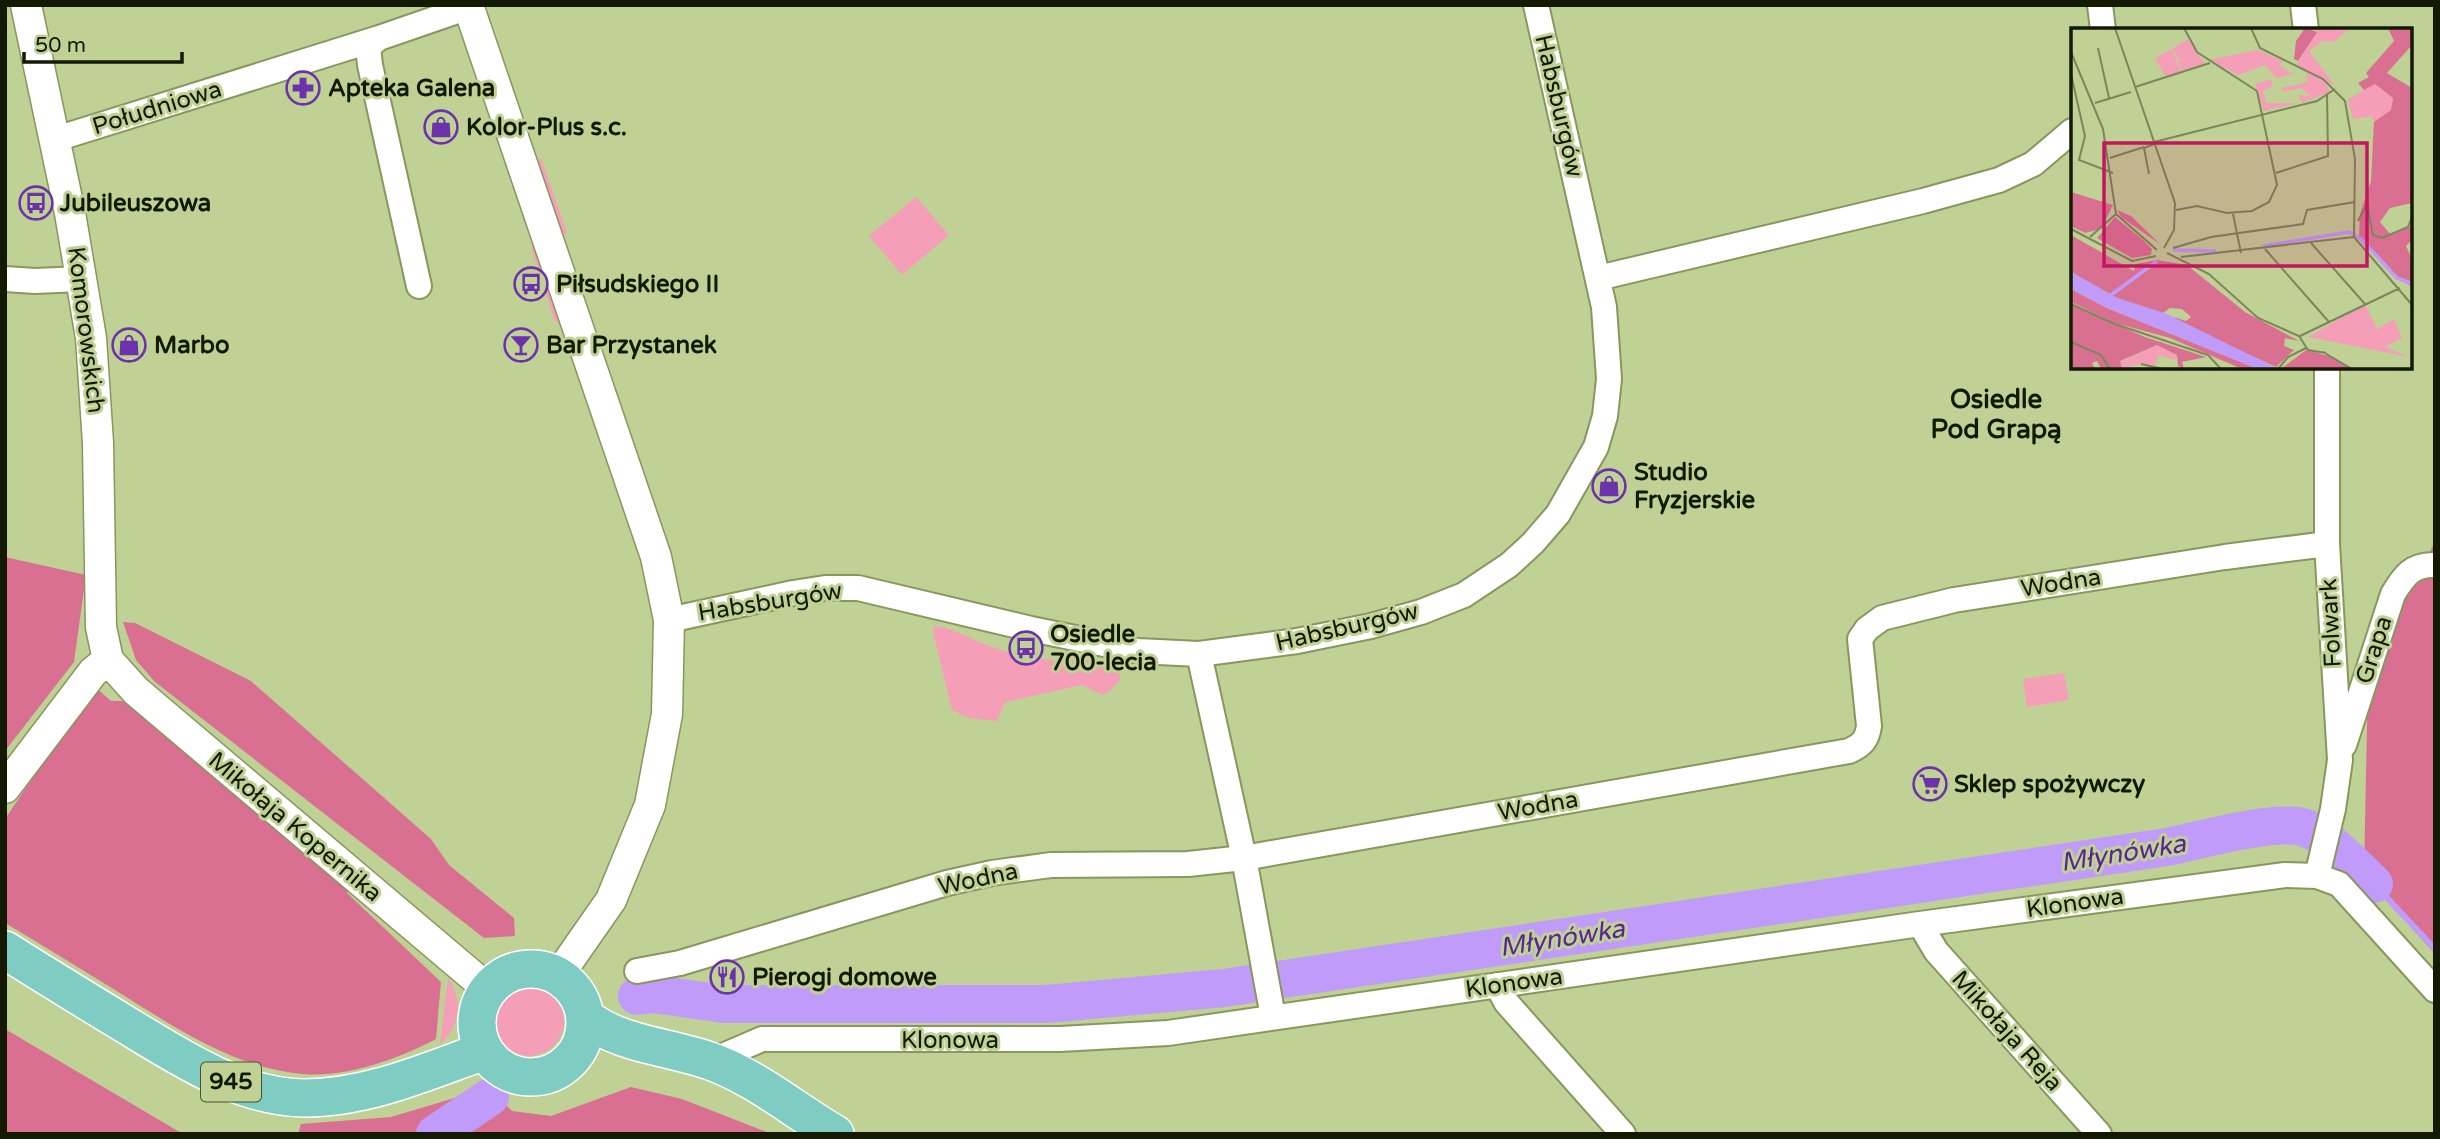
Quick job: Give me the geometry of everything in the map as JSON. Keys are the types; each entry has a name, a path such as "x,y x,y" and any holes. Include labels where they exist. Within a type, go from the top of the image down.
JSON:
{"main road":[{"name":"945","path":"5,950 213,1076 261,1092 303,1098 347,1094 403,1082 484,1051"},
{"path":"544,970 558,976 571,987 581,1001 585,1031 581,1045 561,1069 545,1076 527,1077 510,1073 484,1051 476,1019 480,1003 488,989 499,978 513,971 544,970"},
{"path":"585,1017 600,1029 621,1037 711,1062 762,1087 820,1125"},
{"path":"573,1056 614,1059 820,1125"}],"street":[{"name":"Komorowskich","path":"26,5 55,139 81,279 96,381 101,627 108,660"},
{"name":"Habsburgów","path":"669,620 793,593 859,588 1031,629 1138,651 1199,654 1371,626 1421,612 1464,595 1509,565 1558,514 1575,486 1596,447 1609,390 1604,307 1536,5"},
{"path":"2101,5 2103,28"},
{"path":"2303,5 2306,28"},
{"name":"Południowa","path":"55,139 379,38 469,6"},
{"path":"469,6 656,557 669,620 667,714 650,804 611,900 558,976"},
{"path":"379,38 368,47 370,65 419,286"},
{"path":"1598,278 1923,201 1999,180 2032,164 2071,133"},
{"path":"5,279 81,279"},
{"name":"Folwark","path":"2320,866 2333,809 2340,760 2327,544 2327,369"},
{"name":"Wodna","path":"637,971 680,963 947,883 992,873 1051,865 1188,864 1244,858 1849,751 1860,746 1867,737 1860,639 1867,629 1882,618 1954,600 2225,557 2327,544"},
{"name":"Grapa","path":"2340,760 2393,594 2401,580 2413,568 2435,565"},
{"path":"1199,654 1244,858 1273,1017"},
{"path":"5,788 93,672 108,660"},
{"name":"Mikołaja Kopernika","path":"108,660 136,691 488,989"},
{"path":"2320,866 2435,990"},
{"name":"Klonowa","path":"711,1062 762,1039 1060,1039 1168,1033 1920,924 2276,876 2320,866"},
{"name":"Mikołaja Reja","path":"1920,924 1936,951 2099,1134"},
{"path":"1497,985 1506,1002 1623,1134"}],"shaded area":[{"path":"541,158 566,235 562,233 538,162"},
{"path":"916,197 949,235 902,275 869,236"},
{"path":"531,247 535,247 559,323 555,321"},
{"path":"2435,542 2435,954 2364,875 2368,675 2371,659"},
{"path":"5,557 86,575 74,662 5,751"},
{"path":"123,622 135,623 251,681 431,839 449,865 514,918 515,936 484,938 155,682 136,660"},
{"path":"934,626 956,631 997,649 1029,657 1112,664 1120,669 1120,680 1102,695 1082,685 1005,702 997,721 969,718 952,710 933,632"},
{"path":"2064,673 2069,700 2027,707 2023,679"},
{"path":"100,691 111,701 128,701 351,887 347,893 441,982 436,1039 389,1060 354,1070 303,1074 277,1070 252,1063 204,1043 5,923 5,819 87,697"},
{"path":"448,978 456,995 458,1012 452,1029 440,1044"},
{"path":"529,986 548,992 558,1002 564,1021 558,1040 548,1050 529,1056 510,1050 500,1040 494,1021 500,1002 510,992"},
{"path":"5,1029 183,1134 5,1134"},
{"path":"631,1087 682,1099 772,1134 298,1134 301,1124 391,1117 488,1088 512,1111 551,1116"}],"waterway":[{"name":"Młynówka","path":"637,996 654,994 724,1004 1047,1004 1224,988 2167,847 2272,826 2302,827 2320,835 2374,884"},
{"name":"Młynówka","path":"2374,884 2435,949"},
{"name":"Młynówka","path":"435,1134 490,1097"}],"place":[{"name":"Apteka Galena","path":"303,88"},
{"name":"Kolor-Plus s.c.","path":"441,127"},
{"name":"Jubileuszowa","path":"36,203"},
{"name":"Piłsudskiego II","path":"531,284"},
{"name":"Marbo","path":"129,345"},
{"name":"Bar Przystanek","path":"521,345"},
{"name":"Studio Fryzjerskie","path":"1609,486"},
{"name":"Osiedle 700-lecia","path":"1026,648"},
{"name":"Sklep spożywczy","path":"1930,784"},
{"name":"Pierogi domowe","path":"727,977"}],"district":[{"name":"Osiedle Pod Grapą","path":"1996,414"}]}
